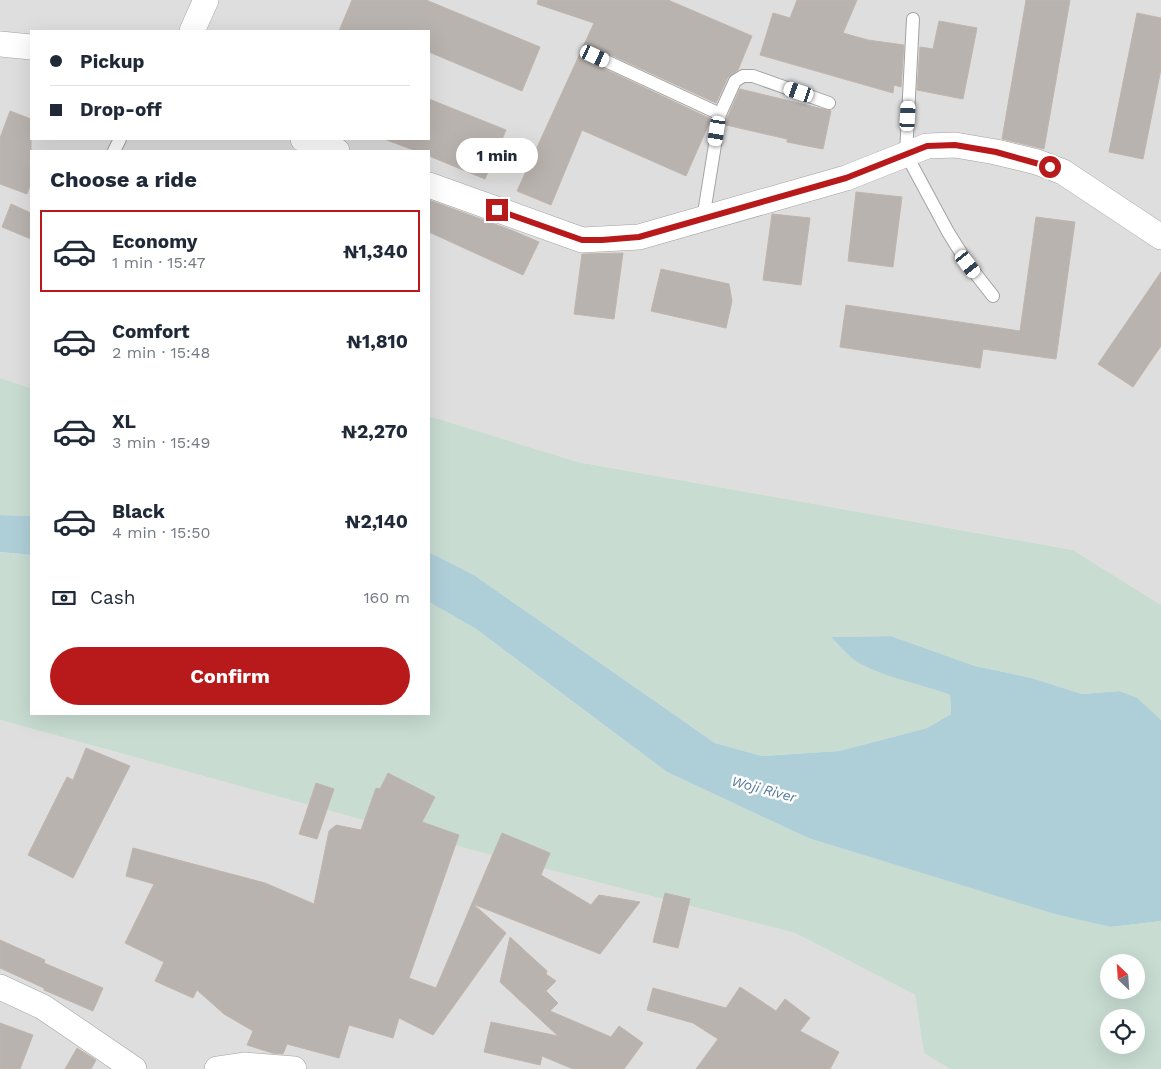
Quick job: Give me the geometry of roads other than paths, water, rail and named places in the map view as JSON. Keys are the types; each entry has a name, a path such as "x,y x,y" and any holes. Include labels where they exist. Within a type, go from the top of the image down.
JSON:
{"street":[{"path":"192,30 206,0"},
{"path":"0,44 30,47"},
{"path":"306,140 334,150"},
{"path":"430,185 582,240 639,237 846,178 927,146 955,145 1037,162 1063,172 1161,237"},
{"path":"0,987 43,1008 134,1069"},
{"path":"217,1069 244,1066 294,1069"}],"lane":[{"path":"913,18 906,154 948,232 968,264 993,296"},
{"path":"595,56 720,114"},
{"path":"703,218 720,114 736,81 743,76 753,76 829,103"}],"water":[{"path":"0,515 30,516 30,555 0,552"},
{"name":"Woji River","path":"430,553 474,575 715,743 762,756 839,751 927,728 951,714 950,695 893,677 859,663 831,637 891,636 975,666 1032,678 1082,694 1119,691 1137,698 1161,720 1161,921 1111,927 1055,914 808,838 667,772 476,629 430,603"}]}
